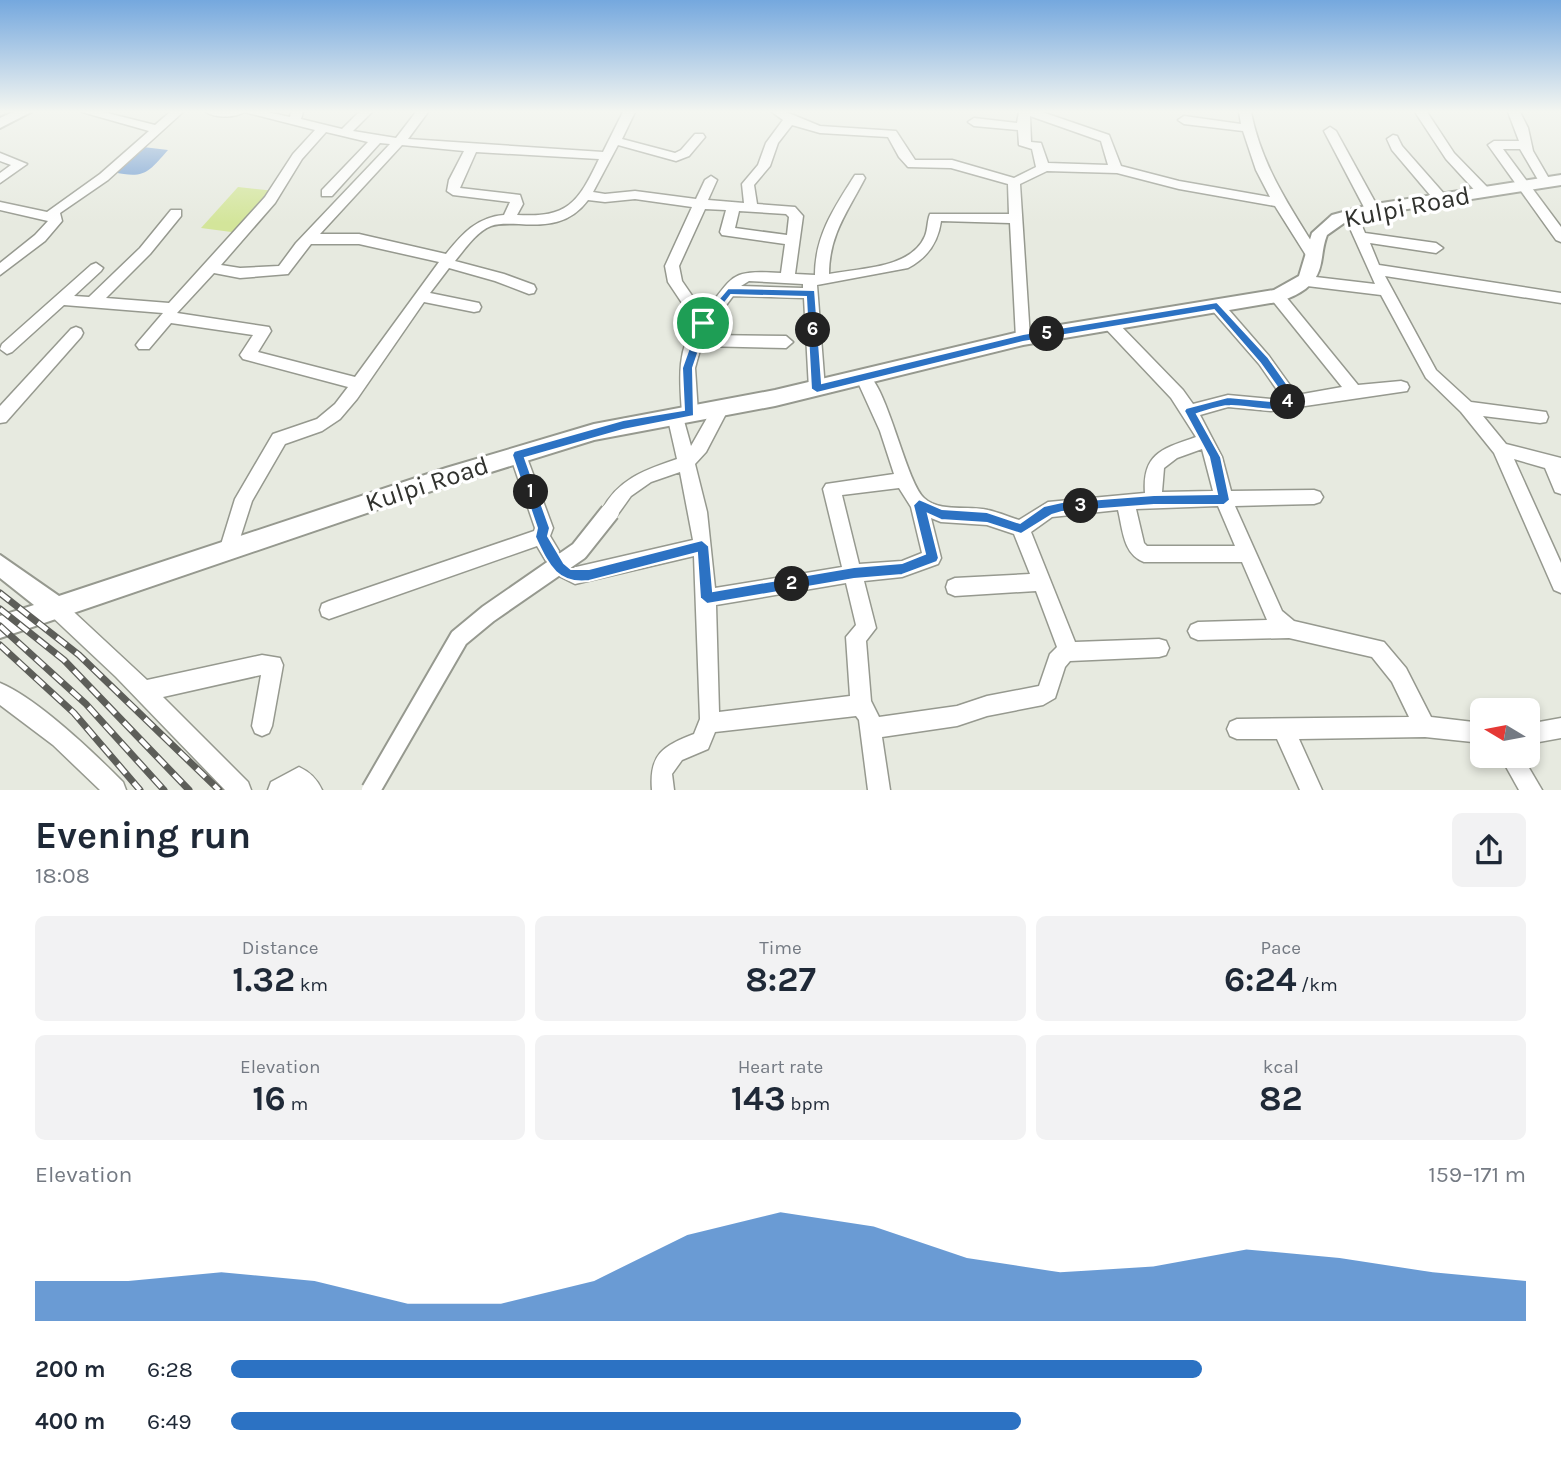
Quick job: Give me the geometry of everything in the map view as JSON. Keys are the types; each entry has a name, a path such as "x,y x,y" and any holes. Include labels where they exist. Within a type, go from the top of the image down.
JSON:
{"main road":[{"name":"Kulpi Road","path":"0,627 518,455 623,425 817,389 1023,338 1277,296 1300,288 1307,281 1318,236 1336,220 1373,211 1553,181"},
{"path":"0,565 55,607"}],"street":[{"path":"55,218 52,214 55,210 104,177 136,149"},
{"path":"144,345 270,200 305,149"},
{"path":"327,193 368,149"},
{"path":"211,268 240,273 284,271 308,239 393,149"},
{"path":"471,149 452,185 453,191 515,198 517,204 508,219"},
{"path":"486,149 605,156"},
{"path":"228,551 244,499 279,439 289,432 322,424 331,419 448,261 483,223 508,219 538,222 558,219 569,212 584,195 609,149"},
{"path":"646,149 676,157 689,149"},
{"path":"751,207 748,184 764,166 770,149"},
{"path":"901,149 905,158 912,164 952,164 1014,182 1043,168 1054,166 1117,169 1280,203"},
{"path":"1038,149 1043,168"},
{"path":"1112,149 1117,169"},
{"path":"1254,149 1263,173 1314,257"},
{"path":"1340,149 1373,211"},
{"path":"1398,149 1441,199"},
{"path":"1445,149 1484,192"},
{"path":"1497,149 1521,186 1561,237"},
{"path":"1529,149 1553,181"},
{"path":"0,158 21,164 0,179"},
{"path":"817,389 815,284 826,238 859,178"},
{"path":"703,323 675,282 672,265 711,180"},
{"path":"1014,182 1023,338"},
{"path":"584,195 605,198 635,195 794,212 787,278"},
{"path":"0,206 55,218"},
{"path":"734,206 727,232 793,240"},
{"path":"93,302 154,242 176,213"},
{"path":"1351,215 1374,269 1431,374 1467,408 1501,449 1561,584"},
{"path":"728,291 815,284 903,265 916,258 932,237 935,217 1015,219"},
{"path":"0,270 40,238 55,218"},
{"path":"1360,237 1436,247"},
{"path":"308,239 366,240 448,261 529,289"},
{"path":"2,350 96,268"},
{"path":"1374,269 1561,298"},
{"path":"663,790 661,771 675,752 701,742 711,717 706,703 707,598 702,546 698,512 685,463 683,414 687,368 703,323 740,278 787,278 815,284"},
{"path":"1307,281 1385,289"},
{"path":"421,296 474,307"},
{"path":"1277,296 1354,391"},
{"path":"61,300 170,312 264,331 248,355 359,384"},
{"path":"1217,306 1264,360 1293,401"},
{"path":"1110,324 1190,411 1214,457 1224,500 1270,610 1289,629"},
{"path":"0,417 76,333"},
{"path":"696,340 786,342"},
{"path":"707,598 854,573 902,569 932,558 919,505 905,480 888,431 864,377"},
{"path":"1190,411 1228,401 1271,405 1354,391 1401,387"},
{"path":"371,790 459,638 480,618 579,552 595,535 625,491 645,477 685,463 700,447 721,408"},
{"path":"1467,408 1540,417"},
{"path":"1154,500 1152,477 1157,462 1166,455 1206,440"},
{"path":"1501,449 1556,464 1561,487"},
{"path":"518,455 544,528 541,537 559,567 575,576 702,546"},
{"path":"879,790 869,716 861,705 856,637 866,628 832,489 905,480"},
{"path":"1021,529 1048,510 1125,501 1314,497"},
{"path":"1125,501 1136,548 1144,554 1248,554"},
{"path":"919,505 941,514 987,517 1021,529 1066,652"},
{"path":"329,610 541,537"},
{"path":"955,587 1041,582"},
{"path":"55,607 143,691 240,790"},
{"path":"1198,631 1289,629 1377,649 1394,668 1425,727"},
{"path":"871,728 957,716 987,706 1043,695 1051,687 1057,661 1066,652 1159,648"},
{"path":"143,691 262,665 273,665 262,726"},
{"path":"0,693 90,763 114,790"},
{"path":"711,717 722,722 861,705"},
{"path":"1237,729 1425,727 1470,732"},
{"path":"1540,732 1561,728"},
{"path":"1284,730 1311,790"},
{"path":"1517,768 1531,790"},
{"path":"279,790 299,778 311,790"}],"green space":[{"path":"238,187 275,191 239,233 201,228"}],"water":[{"path":"141,149 168,150 145,172 132,175 113,172"}],"railway":[{"path":"0,593 79,655 219,790"},
{"path":"0,609 64,660 189,790"},
{"path":"0,626 86,704 164,790"},
{"path":"0,645 74,713 140,790"}],"route":[{"path":"728,291 811,293 817,389 1023,338 1217,306 1264,360 1293,401 1261,405 1228,401 1190,411 1214,457 1224,500 1154,500 1062,507 1048,510 1021,529 987,517 941,514 919,505 932,558 902,569 854,573 707,598 702,546 589,575 567,574 559,567 541,537 544,528 518,455 594,432 690,413 687,368 703,323 728,291"}]}
